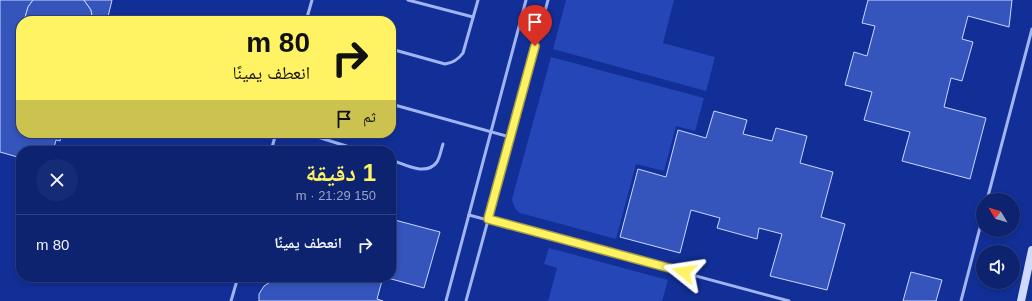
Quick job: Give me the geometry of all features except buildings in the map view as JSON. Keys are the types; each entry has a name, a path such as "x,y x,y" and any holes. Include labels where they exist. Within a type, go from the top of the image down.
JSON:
{"street":[{"path":"1021,301 1032,250"}],"lane":[{"path":"307,16 312,0"},
{"path":"408,0 473,18"},
{"path":"396,50 445,64 460,58 463,53 478,0"},
{"path":"446,301 526,0"},
{"path":"466,301 548,0"},
{"path":"989,193 1032,29"},
{"path":"396,105 510,137"},
{"path":"321,138 346,146"},
{"path":"396,162 418,169 429,168 437,161 443,144"},
{"path":"469,215 789,301"},
{"path":"961,301 978,237"},
{"path":"231,301 237,282"}],"shaded area":[{"path":"566,0 674,0 663,43 715,57 706,91 553,49"},
{"path":"551,57 704,98 695,131 676,126 664,171 636,164 616,239 520,213 513,203 512,199"},
{"path":"549,248 668,280 662,301 548,301 557,268 544,264"}],"route":[{"path":"535,46 488,219 684,272"}]}
